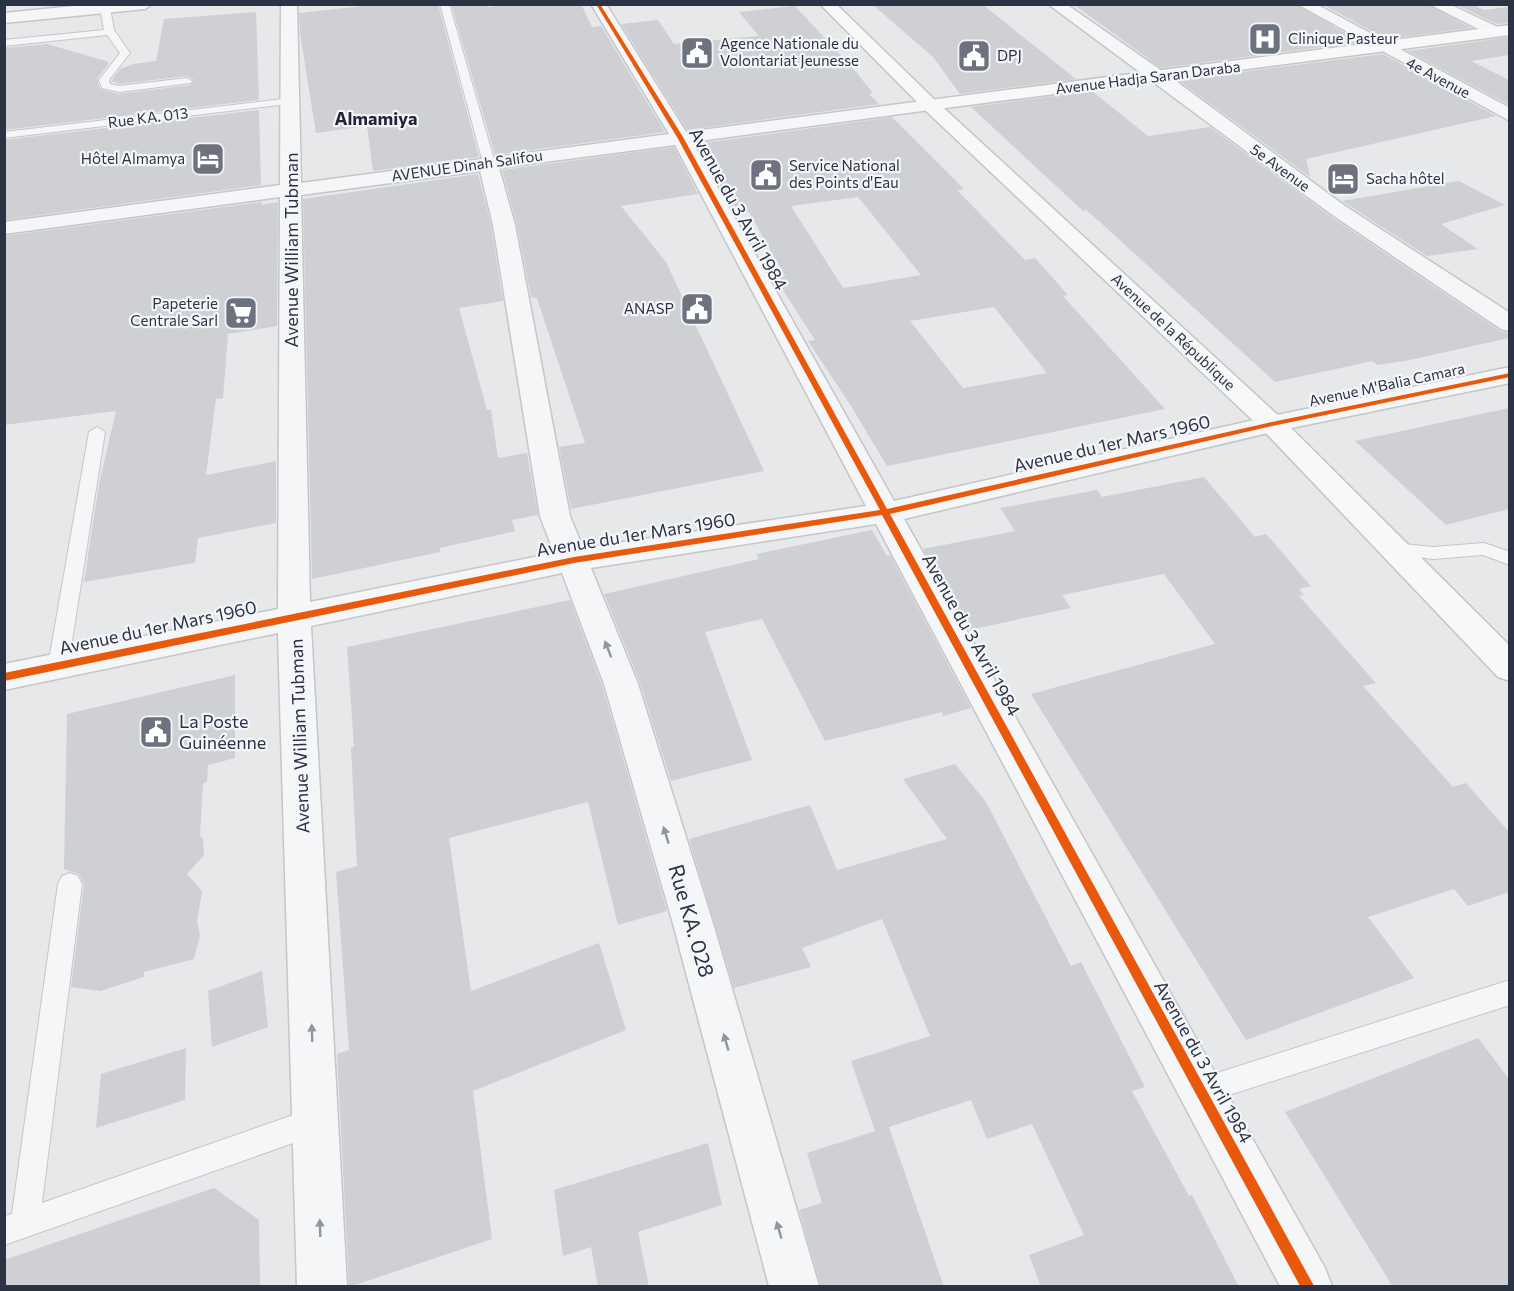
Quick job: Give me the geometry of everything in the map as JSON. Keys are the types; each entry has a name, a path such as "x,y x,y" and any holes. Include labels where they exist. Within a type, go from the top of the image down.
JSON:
{"main road":[{"name":"Avenue de la République","path":"827,4 930,105 1272,424 1509,668"},
{"name":"Avenue Hadja Saran Daraba","path":"930,105 1503,31"}],"street":[{"path":"4,18 105,6 145,4"},
{"name":"Avenue William Tubman","path":"289,4 294,616 322,1287"},
{"name":"Avenue du 3 Avril 1984","path":"597,4 680,137 1307,1287"},
{"name":"5e Avenue","path":"1055,4 1159,77 1338,210 1509,324"},
{"name":"4e Avenue","path":"1304,4 1509,116"},
{"path":"1436,4 1503,31"},
{"name":"AVENUE Dinah Salifou","path":"4,228 930,105"},
{"name":"Rue KA. 028","path":"489,163 491,180 504,225 555,516 621,684 692,920 794,1287"},
{"name":"Avenue M'Balia Camara","path":"1272,424 1509,375"},
{"name":"Avenue du 1er Mars 1960","path":"4,677 574,560 885,513 1272,424"}],"lane":[{"path":"444,4 489,163"},
{"path":"105,6 108,32 121,45 125,53 104,80 106,86 119,89 187,81"},
{"path":"4,43 108,32"},
{"name":"Rue KA. 013","path":"4,135 291,101"},
{"path":"58,666 97,432"},
{"path":"1393,549 1433,552 1484,549 1509,559"},
{"path":"70,884 15,1228 316,1121"},
{"path":"1201,1091 1509,992"}],"building":[{"path":"383,4 438,4 479,157 373,171 367,126 316,133 300,33 299,13"},
{"path":"451,4 487,4 488,7 515,4 581,4 592,27 601,26 665,132 495,155"},
{"path":"872,4 982,4 1076,79 960,94 933,57"},
{"path":"1073,4 1295,4 1361,42 1161,68"},
{"path":"1322,4 1427,4 1471,28 1386,39"},
{"path":"1455,4 1471,4 1484,10 1509,7 1509,23 1497,24"},
{"path":"795,6 856,72 873,93 869,94 879,104 687,130 621,24 658,20 674,44 759,36 739,12"},
{"path":"256,12 259,100 4,130 4,48 47,44 106,61 109,63 97,79 100,89 118,94 191,85 194,80 187,76 119,84 111,81 120,69 133,64 156,61 164,19"},
{"path":"1509,37 1509,55 1471,61 1509,80 1509,105 1408,51"},
{"path":"1383,54 1496,116 1306,159 1310,177 1178,80"},
{"path":"1092,91 1148,136 1210,127 1330,216 1500,331 1509,333 1509,338 1405,361 1377,365 1373,361 1275,382 1100,222 1086,210 1083,211 971,107"},
{"path":"259,110 261,185 4,220 4,140"},
{"path":"892,117 964,189 957,190 1025,260 1035,258 1068,295 1063,296 1165,409 887,466 808,341 815,340 775,278 785,276 749,212 735,214 696,144","holes":["858,197 921,275 843,288 791,206","994,307 1047,373 963,388 910,321"]},
{"path":"674,147 698,194 621,206 666,262 764,471 571,509 559,447 585,443 537,298 531,297 517,225 502,170"},
{"path":"478,174 491,225 503,301 459,308 487,410 491,410 498,458 527,453 538,515 512,520 515,531 440,548 440,552 312,579 303,199"},
{"path":"1459,181 1505,205 1441,224 1478,249 1427,256 1342,201"},
{"path":"262,202 262,205 278,202 277,326 228,334 223,398 216,399 206,475 276,461 276,523 198,538 195,563 84,582 99,484 116,411 4,425 4,236"},
{"path":"1509,408 1509,509 1446,525 1355,441"},
{"path":"1204,477 1255,537 1266,534 1311,586 1299,589 1304,595 1299,596 1376,683 1363,686 1453,787 1466,783 1509,832 1509,892 1468,906 1454,889 1368,917 1414,978 1246,1040 1031,694 1215,644 1164,574 1062,595 1071,608 969,630 923,549 1015,531 1000,508 1097,490 1102,497"},
{"path":"872,530 887,556 890,555 971,708 943,716 942,712 825,741 762,619 705,632 752,760 671,781 640,683 604,594 759,559 756,554"},
{"path":"570,600 602,685 667,911 618,925 588,802 449,838 471,991 599,943 626,1030 473,1091 492,1239 349,1287 337,1054 349,1050 336,872 357,866 351,747 354,747 347,647"},
{"path":"235,675 235,758 208,765 207,781 203,784 200,835 203,839 204,855 187,874 202,891 197,921 200,936 194,959 144,972 144,977 100,991 71,987 84,884 79,874 64,869 67,714"},
{"path":"955,764 986,802 1071,966 1081,962 1145,1087 1132,1091 1189,1196 1192,1195 1239,1287 1041,1287 1029,1255 1084,1235 1032,1124 987,1139 971,1100 889,1127 944,1287 821,1287 799,1210 822,1203 807,1153 875,1131 851,1061 930,1036 882,919 802,948 811,967 734,988 689,839 810,805 837,870 947,839 903,779"},
{"path":"262,971 268,1027 212,1047 208,991"},
{"path":"1478,1038 1509,1079 1509,1287 1393,1287 1285,1112"},
{"path":"186,1048 185,1100 96,1128 101,1074"},
{"path":"708,1143 722,1205 638,1232 649,1287 598,1287 591,1247 563,1256 554,1190"},
{"path":"214,1188 259,1220 260,1287 4,1287 4,1260"}],"cycle path":[{"path":"598,4 680,137 1307,1286"},
{"path":"4,677 574,560 893,511 1272,424 1510,375"}],"place":[{"name":"Clinique Pasteur","path":"1265,39"},
{"name":"Agence Nationale du Volontariat Jeunesse","path":"697,53"},
{"name":"DPJ","path":"974,56"},
{"name":"Hôtel Almamya","path":"208,159"},
{"name":"Service National des Points d'Eau","path":"766,175"},
{"name":"Sacha hôtel","path":"1343,179"},
{"name":"ANASP","path":"697,309"},
{"name":"Papeterie Centrale Sarl","path":"241,313"},
{"name":"La Poste Guinéenne","path":"156,732"}],"district":[{"name":"Almamiya","path":"376,119"}]}
